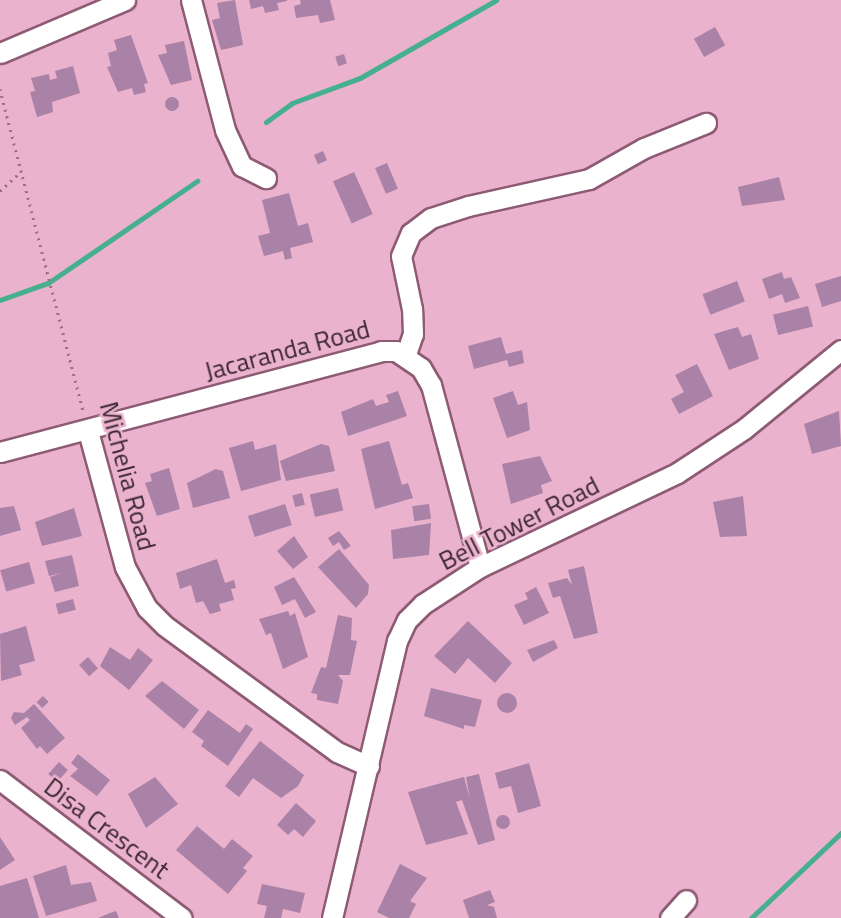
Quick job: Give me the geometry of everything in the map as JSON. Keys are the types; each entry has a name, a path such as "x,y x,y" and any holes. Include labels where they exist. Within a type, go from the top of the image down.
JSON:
{"street":[{"path":"0,53 125,0"},
{"path":"191,0 225,130 242,166 266,178"},
{"path":"405,354 413,334 412,309 401,256 411,233 431,218 456,210 589,179 644,148 706,123"},
{"name":"Jacaranda Road","path":"0,452 88,431 381,351 405,354 431,385 480,567"},
{"name":"Bell Tower Road","path":"332,918 397,641 407,621 423,604 480,567 677,473 744,429 841,351"},
{"name":"Michelia Road","path":"88,431 125,567 147,608 165,626 337,752 369,766"},
{"name":"Disa Crescent","path":"0,780 181,918"},
{"path":"670,918 687,900"}],"path":[{"name":"Michelia Road","path":"0,89 19,173 88,431"},
{"path":"0,191 19,173"}],"building":[{"path":"235,0 243,45 221,50 212,20 220,18 217,3"},
{"path":"249,0 287,1 277,3 279,10 265,13 263,6 251,9"},
{"path":"300,0 330,0 335,20 320,23 318,15 296,18 294,6 301,4"},
{"path":"715,27 725,45 704,57 694,39"},
{"path":"131,35 148,83 144,84 146,92 134,95 132,88 118,92 107,67 111,66 108,53 117,50 114,40"},
{"path":"184,41 192,80 171,85 158,55 167,53 165,45"},
{"path":"344,54 347,64 338,66 335,57"},
{"path":"73,66 80,93 52,102 53,112 37,117 30,92 35,91 31,78 49,74 50,80 57,78 55,71"},
{"path":"172,97 177,99 177,109 172,111 167,109 165,104 167,99"},
{"path":"323,151 327,160 318,164 314,155"},
{"path":"387,163 398,189 386,194 375,168"},
{"path":"354,172 373,214 352,223 333,181"},
{"path":"779,177 785,200 742,206 738,187"},
{"path":"289,193 298,226 308,223 313,242 290,248 292,258 285,260 283,251 264,256 258,236 270,233 262,200"},
{"path":"782,272 784,279 791,277 800,298 785,303 782,294 769,299 762,279"},
{"path":"841,276 841,301 822,307 815,284"},
{"path":"737,281 745,302 710,315 702,294"},
{"path":"808,306 813,326 778,335 773,315"},
{"path":"738,327 742,337 751,334 759,359 729,370 714,334"},
{"path":"501,337 506,354 522,350 524,363 509,367 507,360 474,369 468,346"},
{"path":"697,364 713,396 679,414 671,399 684,392 675,375"},
{"path":"398,391 407,416 348,436 341,412 373,399 376,406 389,402 386,395"},
{"path":"513,391 518,405 527,402 530,430 507,438 493,398"},
{"path":"839,411 841,446 812,454 804,424"},
{"path":"253,441 255,450 276,444 281,480 241,491 229,448"},
{"path":"389,441 402,485 408,483 413,498 375,509 361,449"},
{"path":"321,444 329,446 335,471 286,481 280,461"},
{"path":"540,456 552,481 541,485 543,493 511,504 502,464"},
{"path":"169,468 180,509 157,516 145,483 152,481 150,474"},
{"path":"216,469 223,471 230,498 193,508 187,483"},
{"path":"338,488 343,510 315,517 310,495"},
{"path":"302,493 305,505 295,507 292,495"},
{"path":"743,496 747,536 720,537 713,502"},
{"path":"285,504 292,525 255,537 248,516"},
{"path":"429,504 431,519 414,521 412,506"},
{"path":"14,506 21,530 0,536 0,508"},
{"path":"74,508 82,536 42,546 35,522"},
{"path":"431,523 429,555 393,559 391,530"},
{"path":"339,531 351,546 344,550 339,542 333,546 328,538"},
{"path":"294,536 308,557 293,569 277,551"},
{"path":"339,549 369,585 368,594 356,608 318,567"},
{"path":"72,555 79,586 55,592 50,577 62,573 49,576 45,561"},
{"path":"217,559 225,583 234,580 236,588 231,589 234,600 219,604 221,611 210,614 203,601 196,603 191,585 180,589 176,573"},
{"path":"29,562 35,583 6,591 0,570"},
{"path":"584,566 598,633 574,639 560,596 553,598 548,583 567,578 572,585 568,570"},
{"path":"294,577 316,612 305,618 295,599 282,605 274,587"},
{"path":"536,587 549,613 524,625 514,605 528,599 525,593"},
{"path":"73,599 76,610 58,614 56,604"},
{"path":"288,611 290,616 295,613 308,657 283,669 271,633 266,635 259,619"},
{"path":"338,615 352,618 351,640 357,641 350,675 338,675 343,681 338,704 317,700 317,694 311,693 321,667 326,668"},
{"path":"468,621 512,663 495,683 468,658 455,674 434,656"},
{"path":"26,626 35,661 19,665 22,675 1,681 0,634"},
{"path":"554,640 558,648 533,662 527,650"},
{"path":"110,647 130,660 138,648 153,660 129,690 100,666"},
{"path":"88,657 98,668 89,676 79,665"},
{"path":"162,681 199,710 184,729 145,696"},
{"path":"431,688 482,700 475,727 464,725 464,729 424,716"},
{"path":"507,693 514,696 517,703 514,710 507,713 500,710 497,703 500,696"},
{"path":"43,696 49,702 42,708 37,702"},
{"path":"34,704 65,738 47,754 40,746 37,749 21,728 30,720 27,717 15,725 11,718 14,712 24,713"},
{"path":"208,710 240,733 246,724 253,729 228,766 201,746 204,741 192,732"},
{"path":"260,741 304,775 298,786 281,798 253,778 239,797 225,786"},
{"path":"78,754 110,780 97,796 70,776 78,769 71,763"},
{"path":"59,762 68,770 57,782 48,774"},
{"path":"529,763 541,806 518,813 511,786 499,789 495,773"},
{"path":"479,774 495,840 478,845 462,800 456,802 468,834 426,845 408,792 464,777 470,799 466,777"},
{"path":"155,777 178,804 146,828 128,794"},
{"path":"296,803 316,821 303,837 294,829 288,835 277,825"},
{"path":"500,815 506,815 510,822 506,829 500,829 496,825 496,819"},
{"path":"197,826 224,849 232,839 253,856 243,868 247,871 228,894 176,850"},
{"path":"0,837 15,860 0,870"},
{"path":"400,864 427,878 410,901 416,904 409,918 389,918 377,912"},
{"path":"66,865 71,885 91,882 97,901 46,916 33,876"},
{"path":"27,878 39,918 0,918 0,886"},
{"path":"262,884 305,893 300,913 283,909 281,918 264,918 267,906 257,904"},
{"path":"490,890 495,902 487,905 494,907 497,918 469,918 463,900"},
{"path":"116,911 119,918 98,918 110,913"}],"waterway":[{"path":"266,122 292,103 360,78 496,0"},
{"path":"0,300 48,283 197,181"},
{"path":"751,918 841,833"}]}
